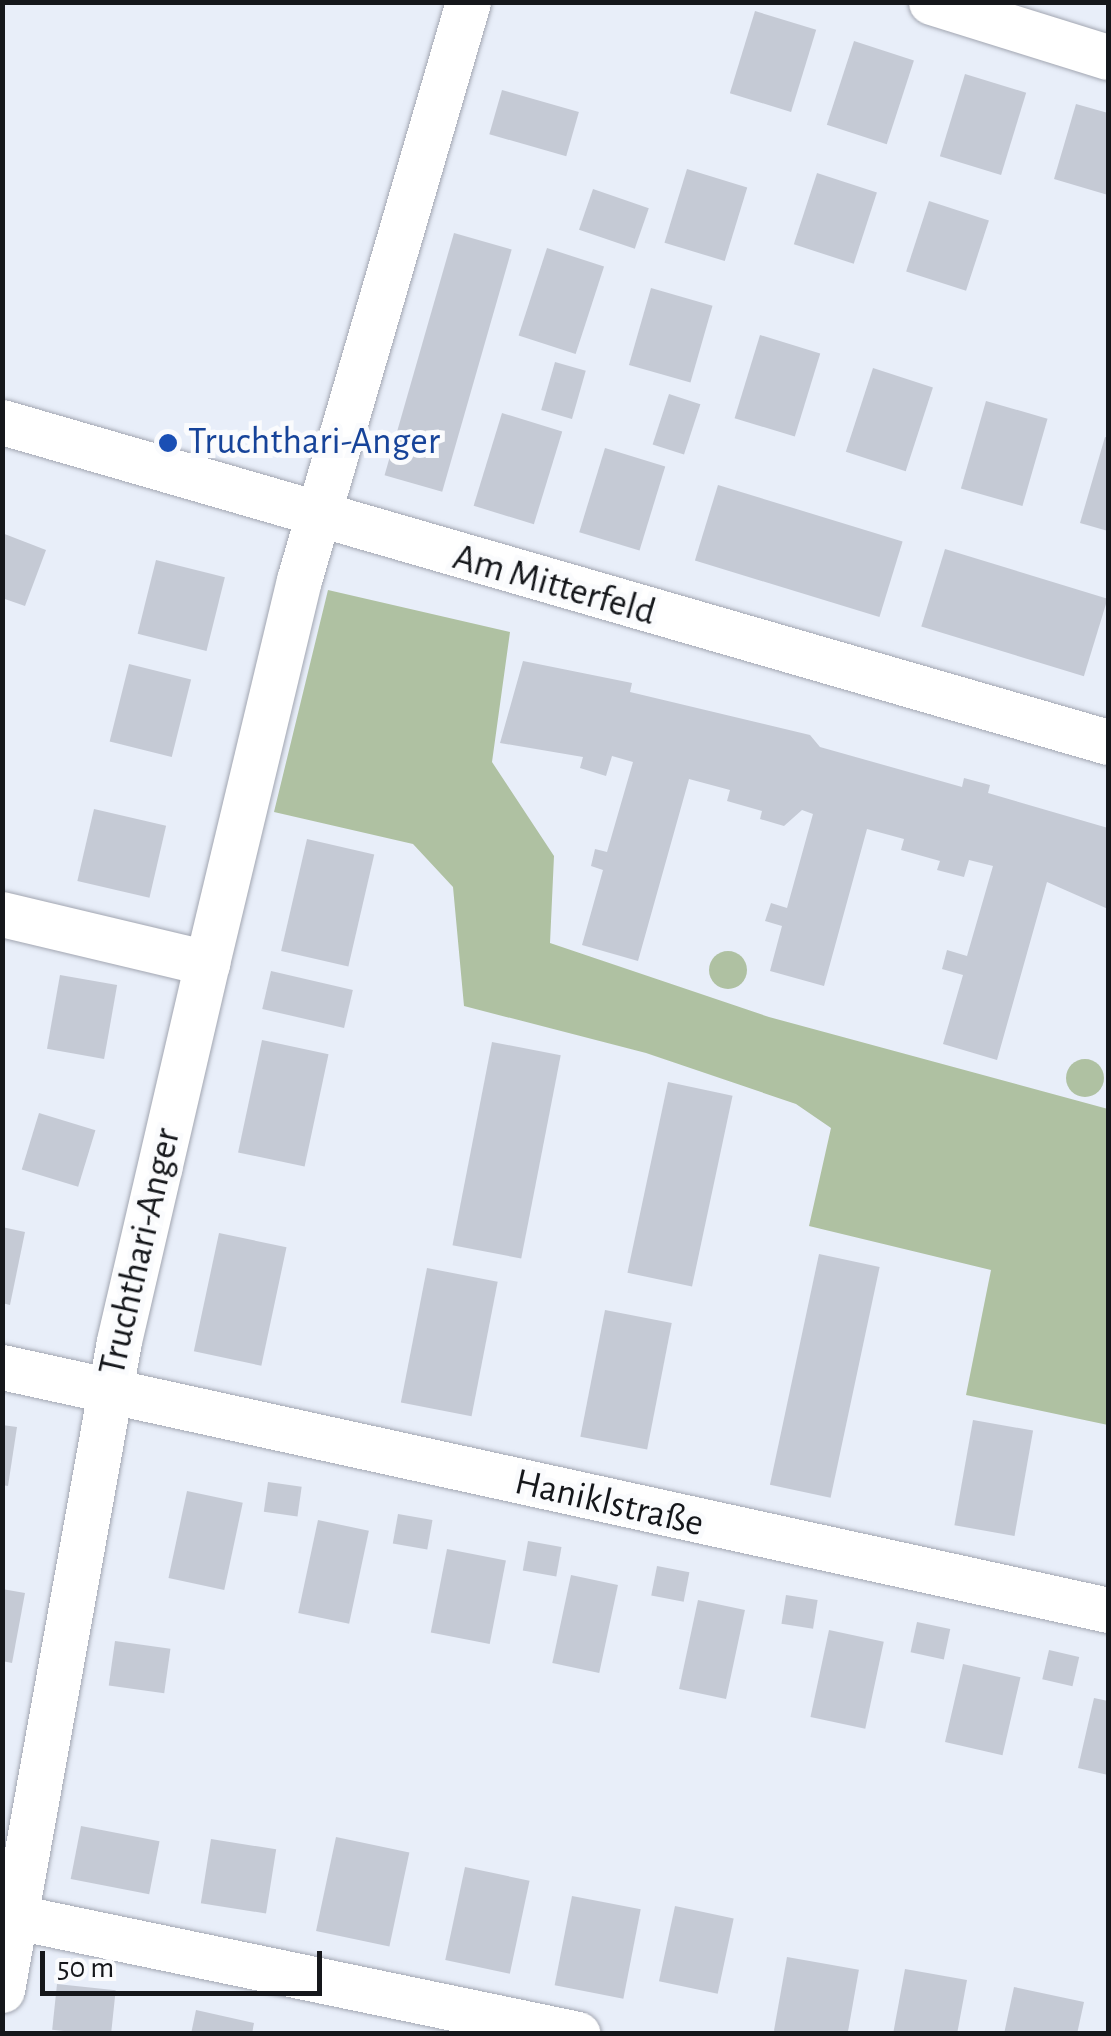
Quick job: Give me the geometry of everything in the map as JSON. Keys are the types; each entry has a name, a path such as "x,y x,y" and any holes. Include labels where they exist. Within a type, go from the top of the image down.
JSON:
{"street":[{"name":"Truchthari-Anger","path":"2,1990 9,1916 110,1393 207,963 318,518 468,2"},
{"path":"930,2 1108,57"},
{"name":"Am Mitterfeld","path":"2,422 318,518 1108,742"},
{"path":"2,914 207,963"},
{"name":"Haniklstraße","path":"2,1368 1108,1610"},
{"path":"9,1916 578,2034"}],"green space":[{"path":"328,590 510,632 492,762 554,856 550,943 769,1017 1108,1109 1108,1425 966,1395 991,1270 809,1226 831,1128 796,1104 646,1053 464,1006 453,887 413,844 274,812"},
{"path":"728,951 742,956 747,970 742,984 728,989 714,984 709,970 714,956"},
{"path":"1085,1059 1099,1064 1104,1078 1099,1092 1085,1097 1071,1092 1066,1078 1071,1064"}],"building":[{"path":"755,11 816,30 791,112 730,93"},
{"path":"854,41 914,60 887,144 827,125"},
{"path":"965,74 1026,93 1001,175 940,156"},
{"path":"502,90 579,112 566,156 489,134"},
{"path":"1076,104 1108,113 1108,195 1054,179"},
{"path":"687,169 747,187 725,261 664,243"},
{"path":"817,173 877,192 854,264 794,244"},
{"path":"593,189 649,208 635,249 579,230"},
{"path":"929,201 989,220 966,291 906,271"},
{"path":"454,233 512,250 442,492 385,475"},
{"path":"547,248 604,267 576,354 519,335"},
{"path":"651,288 713,306 690,383 629,365"},
{"path":"760,335 820,353 795,437 735,418"},
{"path":"555,362 586,371 572,419 541,410"},
{"path":"873,368 933,387 906,471 846,452"},
{"path":"669,394 700,404 684,455 653,444"},
{"path":"986,401 1048,419 1022,506 961,488"},
{"path":"502,413 562,431 534,524 474,506"},
{"path":"1105,437 1108,438 1108,531 1080,523"},
{"path":"605,448 665,466 640,551 579,532"},
{"path":"718,485 903,541 879,617 695,561"},
{"path":"2,533 46,550 25,606 2,598"},
{"path":"945,549 1108,599 1084,676 921,626"},
{"path":"156,560 225,577 207,651 138,634"},
{"path":"523,661 632,683 630,692 810,735 820,747 962,787 964,778 990,785 988,793 1108,828 1108,909 1047,882 997,1060 943,1044 963,975 942,969 947,950 967,956 993,866 969,860 964,877 937,870 940,861 901,850 904,839 867,829 824,986 770,971 782,926 765,921 771,903 787,908 813,814 802,810 784,826 760,819 762,811 727,801 730,790 689,779 638,961 582,945 603,870 591,866 595,849 607,852 633,762 612,756 606,776 580,768 583,757 500,743"},
{"path":"129,664 191,679 172,757 110,742"},
{"path":"94,809 166,826 149,898 77,881"},
{"path":"307,839 374,855 348,967 281,951"},
{"path":"271,971 353,990 344,1028 262,1009"},
{"path":"60,975 117,985 104,1059 47,1049"},
{"path":"262,1040 329,1054 305,1167 238,1152"},
{"path":"492,1042 561,1055 521,1259 453,1245"},
{"path":"668,1082 733,1096 692,1286 627,1273"},
{"path":"39,1113 95,1130 78,1187 22,1169"},
{"path":"2,1227 25,1232 10,1305 2,1303"},
{"path":"219,1233 286,1247 261,1366 194,1351"},
{"path":"819,1254 880,1267 831,1498 770,1485"},
{"path":"427,1268 498,1282 472,1416 401,1402"},
{"path":"605,1310 672,1323 647,1450 580,1437"},
{"path":"973,1420 1033,1431 1014,1536 954,1525"},
{"path":"2,1425 17,1427 8,1486 2,1485"},
{"path":"268,1482 302,1487 297,1516 264,1512"},
{"path":"187,1491 243,1503 224,1590 168,1578"},
{"path":"398,1514 432,1520 427,1550 393,1544"},
{"path":"318,1520 369,1531 349,1624 298,1613"},
{"path":"528,1541 561,1547 556,1576 523,1571"},
{"path":"447,1549 506,1560 490,1644 431,1632"},
{"path":"657,1566 689,1572 684,1602 651,1595"},
{"path":"571,1575 618,1585 599,1673 552,1663"},
{"path":"2,1589 25,1593 12,1663 2,1661"},
{"path":"786,1595 818,1600 813,1629 781,1624"},
{"path":"698,1600 745,1610 726,1699 679,1689"},
{"path":"917,1622 950,1629 944,1659 911,1652"},
{"path":"829,1630 884,1642 865,1729 810,1717"},
{"path":"115,1641 170,1649 164,1693 109,1686"},
{"path":"1049,1650 1079,1657 1072,1686 1042,1679"},
{"path":"963,1664 1020,1677 1002,1755 945,1742"},
{"path":"1094,1698 1108,1701 1108,1775 1078,1768"},
{"path":"81,1826 160,1841 149,1894 71,1879"},
{"path":"336,1837 409,1853 389,1946 316,1931"},
{"path":"211,1839 276,1849 266,1914 201,1903"},
{"path":"465,1867 530,1881 510,1974 445,1960"},
{"path":"572,1896 641,1909 623,1999 555,1985"},
{"path":"675,1906 734,1918 718,1994 659,1981"},
{"path":"787,1957 859,1970 848,2034 774,2031"},
{"path":"905,1969 967,1980 957,2034 893,2034"},
{"path":"57,1984 116,1990 111,2034 52,2030"},
{"path":"1014,1987 1084,2002 1077,2034 1004,2034"},
{"path":"196,2010 254,2023 252,2034 191,2034"}],"place":[{"name":"Truchthari-Anger","path":"168,443"}]}
